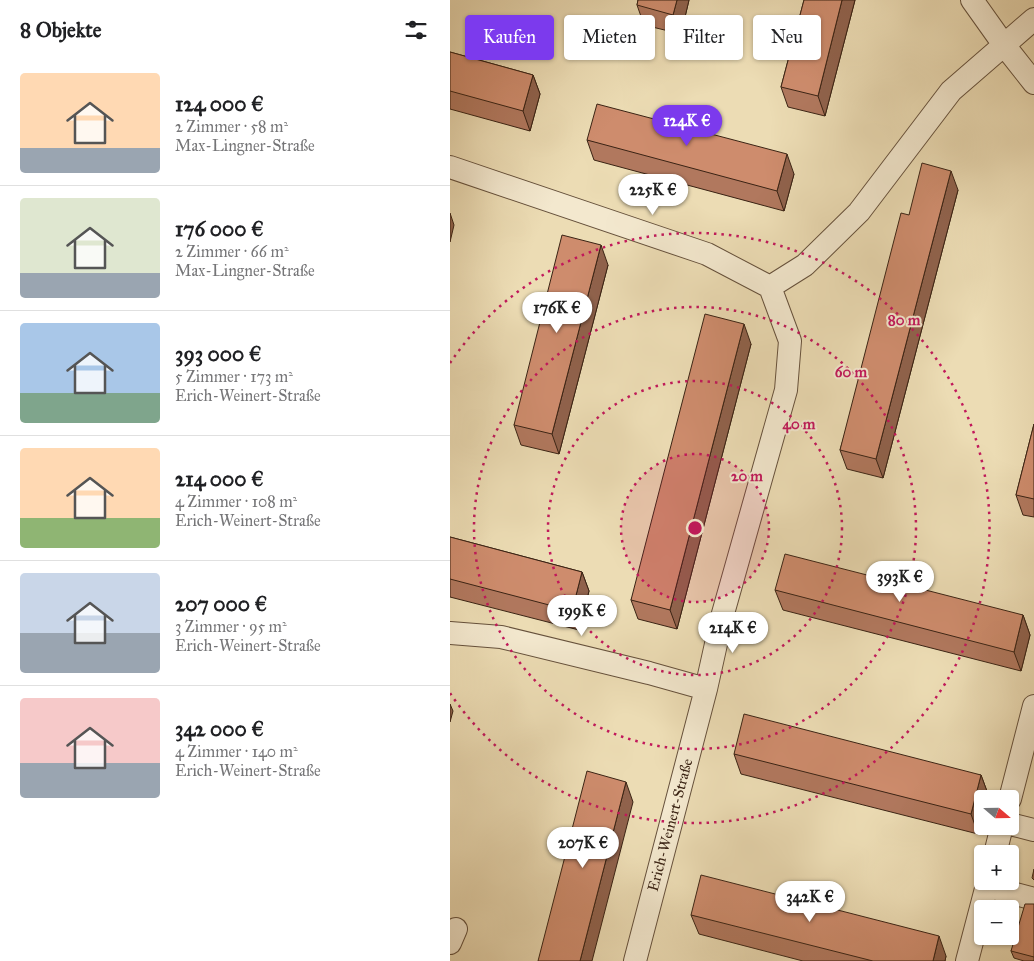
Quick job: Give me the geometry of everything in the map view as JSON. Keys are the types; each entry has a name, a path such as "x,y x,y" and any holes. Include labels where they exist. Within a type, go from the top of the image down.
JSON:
{"street":[{"path":"972,0 1034,83"},
{"path":"450,167 707,254 770,287 805,265 858,212 951,92 1034,19"},
{"name":"Erich-Weinert-Straße","path":"635,961 706,689 722,617 786,390 790,341 770,287"},
{"path":"450,633 501,637 649,672 706,689"},
{"path":"1013,790 1029,748 1034,706"},
{"path":"1019,826 1034,830"},
{"path":"968,961 986,890"},
{"path":"1006,890 1034,899"}],"building":[{"path":"638,0 677,0 673,15 637,5"},
{"path":"804,0 842,0 818,96 781,87 788,60 821,60 821,15 800,15"},
{"path":"450,52 465,56 465,60 479,60 533,75 523,111 450,91"},
{"path":"597,104 787,154 777,191 587,140"},
{"path":"922,163 951,171 876,459 840,450 901,213 909,215"},
{"path":"562,235 601,245 552,434 514,425"},
{"path":"705,314 744,324 670,610 631,600"},
{"path":"1034,424 1034,499 1016,495"},
{"path":"450,537 582,572 572,611 450,579"},
{"path":"785,554 1023,615 1014,652 775,590"},
{"path":"744,714 981,775 977,790 974,790 974,802 971,814 734,754"},
{"path":"587,771 626,782 580,961 538,961"},
{"path":"701,875 939,936 933,961 873,961 691,915"},
{"path":"1025,904 1034,904 1034,957 1011,951 1013,945 1019,945 1019,924"}]}
